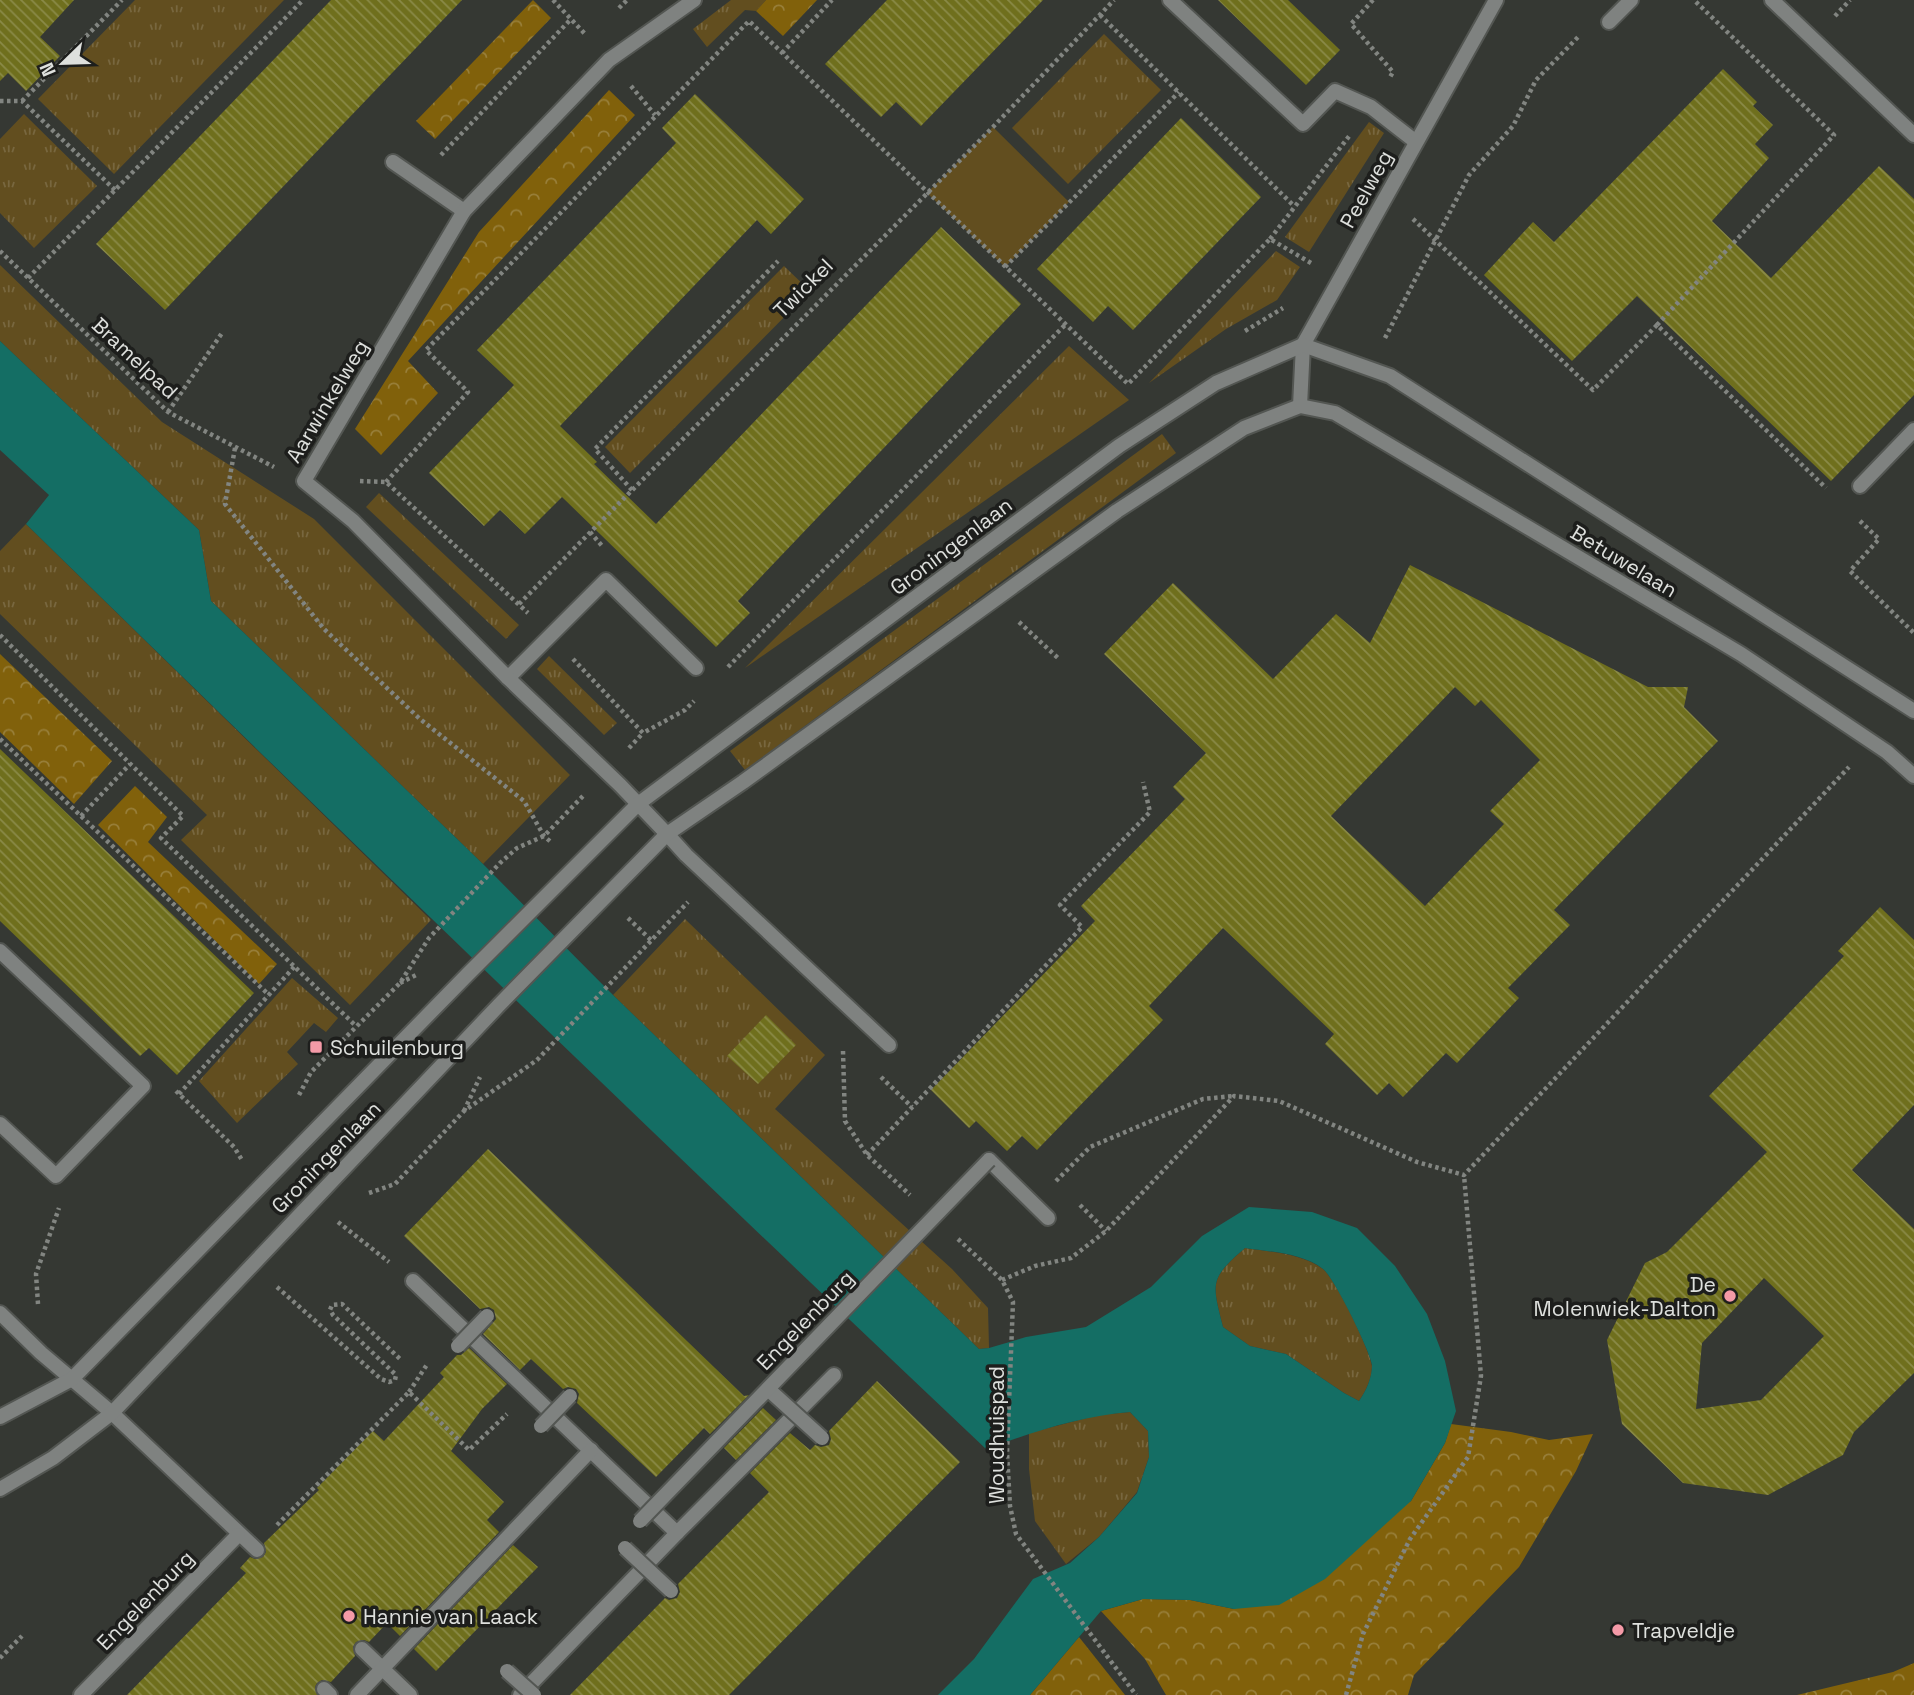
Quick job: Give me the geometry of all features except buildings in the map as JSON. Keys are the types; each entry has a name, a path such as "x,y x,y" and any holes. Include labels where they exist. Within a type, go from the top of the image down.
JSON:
{"street":[{"name":"Aarwinkelweg","path":"638,804 353,522 304,481 464,211 608,60 694,0"},
{"path":"1170,0 1303,124 1335,92 1371,107 1416,142"},
{"name":"Peelweg","path":"1300,406 1303,345 1496,0"},
{"path":"1609,22 1631,0"},
{"path":"1772,0 1914,135"},
{"path":"393,162 464,211"},
{"name":"Betuwelaan","path":"1303,345 1390,376 1914,711"},
{"name":"Groningenlaan","path":"0,1417 72,1379 261,1184 638,804 1119,446 1216,383 1303,345"},
{"name":"Betuwelaan","path":"1300,406 1335,413 1741,654 1887,752 1914,776"},
{"name":"Groningenlaan","path":"0,1489 53,1458 112,1413 499,1005 667,834 1117,511 1244,428 1300,406"},
{"path":"1860,486 1914,430"},
{"path":"508,678 606,580 696,668"},
{"path":"638,804 686,855 889,1045"},
{"path":"0,951 143,1086 56,1176 0,1124"},
{"name":"Engelenburg","path":"640,1521 989,1160 1048,1218"},
{"path":"413,1281 677,1533"},
{"path":"0,1313 41,1353 112,1413 255,1549"},
{"path":"458,1346 487,1316"},
{"path":"520,1695 834,1376"},
{"path":"768,1389 822,1438"},
{"path":"541,1426 570,1396"},
{"path":"357,1695 591,1450"},
{"name":"Engelenburg","path":"81,1695 238,1535"},
{"path":"625,1548 671,1591"},
{"path":"362,1648 410,1695"},
{"path":"507,1671 534,1695"}],"path":[{"path":"22,101 122,0"},
{"path":"28,278 303,0"},
{"path":"782,53 832,0"},
{"name":"Twickel","path":"519,604 927,193 1114,0"},
{"path":"386,481 468,392 426,350 749,21 1128,384 1270,239 1371,107 1393,72 1351,24 1373,0"},
{"path":"1387,194 1593,390 1834,135 1694,0"},
{"path":"1100,15 1295,206"},
{"path":"418,179 571,19"},
{"path":"1374,337 1383,342 1469,175 1513,125 1536,80 1586,29 1609,22"},
{"path":"1005,267 1179,92"},
{"path":"0,101 22,101 115,190"},
{"path":"1270,239 1339,279"},
{"name":"Bramelpad","path":"0,251 168,412 304,481"},
{"path":"632,490 595,449 778,261"},
{"path":"1238,335 1291,304 1321,312"},
{"path":"721,674 1065,325"},
{"path":"1657,325 1833,495"},
{"path":"168,412 222,333"},
{"path":"235,448 225,504 324,629 420,719 524,801 544,836"},
{"path":"1852,513 1879,539 1850,571 1914,633"},
{"path":"1021,615 1016,619 1059,659"},
{"path":"0,635 183,816 161,838 356,1026"},
{"path":"685,710 703,692"},
{"path":"400,983 429,938 500,863 517,848 544,836 643,733"},
{"path":"0,738 269,995"},
{"path":"1841,762 1860,774"},
{"path":"81,816 130,764"},
{"path":"1346,1695 1363,1634 1410,1539 1468,1457 1481,1376 1464,1175 1849,766"},
{"path":"839,1044 844,1054 845,1121 867,1155 1082,927 1060,905 1150,812 1143,782"},
{"path":"464,1111 537,1060 692,898"},
{"path":"179,1094 295,966"},
{"path":"143,1086 159,1074 234,1147 248,1173 261,1184"},
{"path":"1061,1176 1090,1147 1203,1100 1234,1096 1279,1101 1417,1162 1464,1175"},
{"path":"1002,1280 1035,1266 1071,1258 1106,1231 1234,1096"},
{"path":"41,1353 36,1274 60,1206 56,1176"},
{"path":"329,1215 413,1281"},
{"path":"1094,1218 1106,1231"},
{"path":"269,1280 382,1379 389,1382 395,1380 396,1375 333,1315 330,1310 332,1305 342,1304 400,1359"},
{"name":"Woudhuispad","path":"1013,1302 1007,1453 1010,1506 1016,1534 1136,1695"},
{"path":"255,1549 410,1392 469,1450 530,1392"},
{"path":"0,1658 22,1636"}],"green space":[{"path":"135,0 284,0 114,174 38,99"},
{"path":"533,0 551,18 435,139 416,121"},
{"path":"731,0 766,0 756,11 745,10 707,47 693,29"},
{"path":"766,0 817,0 783,36 756,11"},
{"path":"1104,34 1161,90 1068,184 1012,128"},
{"path":"609,90 635,115 408,361 438,393 381,455 355,429 479,232"},
{"path":"24,114 97,186 34,248 0,213 0,139"},
{"path":"1369,122 1384,133 1309,252 1285,237"},
{"path":"993,127 1069,202 1005,267 927,193"},
{"path":"1276,251 1300,267 1277,300 1226,329 1149,383"},
{"path":"0,265 162,422 314,519 570,775 483,864 211,601 199,530 0,341"},
{"path":"784,266 810,291 630,473 605,447"},
{"path":"1069,346 1129,400 745,668"},
{"path":"1162,434 1176,453 745,770 730,751"},
{"path":"379,493 519,625 506,639 366,507"},
{"path":"26,524 431,920 350,1005 181,840 207,815 0,614 0,551"},
{"path":"0,654 112,761 74,804 0,732"},
{"path":"549,656 617,723 604,735 537,669"},
{"path":"135,786 167,817 148,842 277,964 259,984 98,825"},
{"path":"685,919 825,1055 775,1109 952,1269 988,1308 989,1348 979,1349 613,995"},
{"path":"292,978 338,1018 326,1032 314,1023 287,1052 298,1064 237,1123 199,1081"},
{"path":"1245,1248 1286,1254 1305,1260 1329,1275 1352,1316 1372,1366 1368,1384 1359,1401 1286,1354 1250,1346 1223,1327 1216,1283 1225,1267"},
{"path":"1130,1412 1148,1431 1149,1457 1137,1492 1099,1537 1066,1564 1035,1521 1029,1469 1029,1433 1098,1415"},
{"path":"1451,1424 1549,1440 1593,1434 1576,1471 1519,1567 1414,1675 1408,1695 1166,1695 1145,1659 1101,1611 1143,1599 1190,1600 1234,1609 1411,1501 1445,1443"},
{"path":"1079,1637 1125,1695 1030,1695"},
{"path":"1914,1663 1914,1695 1797,1695 1893,1672"}],"water":[{"path":"0,341 199,530 211,601 979,1349 1026,1337 1086,1327 1151,1287 1202,1236 1249,1207 1312,1212 1357,1228 1395,1266 1427,1314 1445,1361 1456,1411 1445,1443 1411,1501 1325,1579 1279,1605 1234,1609 1190,1600 1143,1599 1101,1611 1030,1695 938,1695 974,1659 1033,1579 1070,1563 1099,1537 1137,1493 1149,1457 1148,1431 1130,1412 1111,1414 1057,1426 986,1449 504,989 26,524 49,495 0,450","holes":["1245,1248 1306,1260 1323,1269 1328,1275 1351,1316 1372,1365 1368,1384 1359,1401 1286,1354 1250,1346 1223,1327 1216,1283 1225,1267"]}],"place":[{"name":"Schuilenburg","path":"316,1047"},
{"name":"De Molenwiek-Dalton","path":"1730,1296"},
{"name":"Hannie van Laack","path":"349,1616"},
{"name":"Trapveldje","path":"1618,1630"}]}
